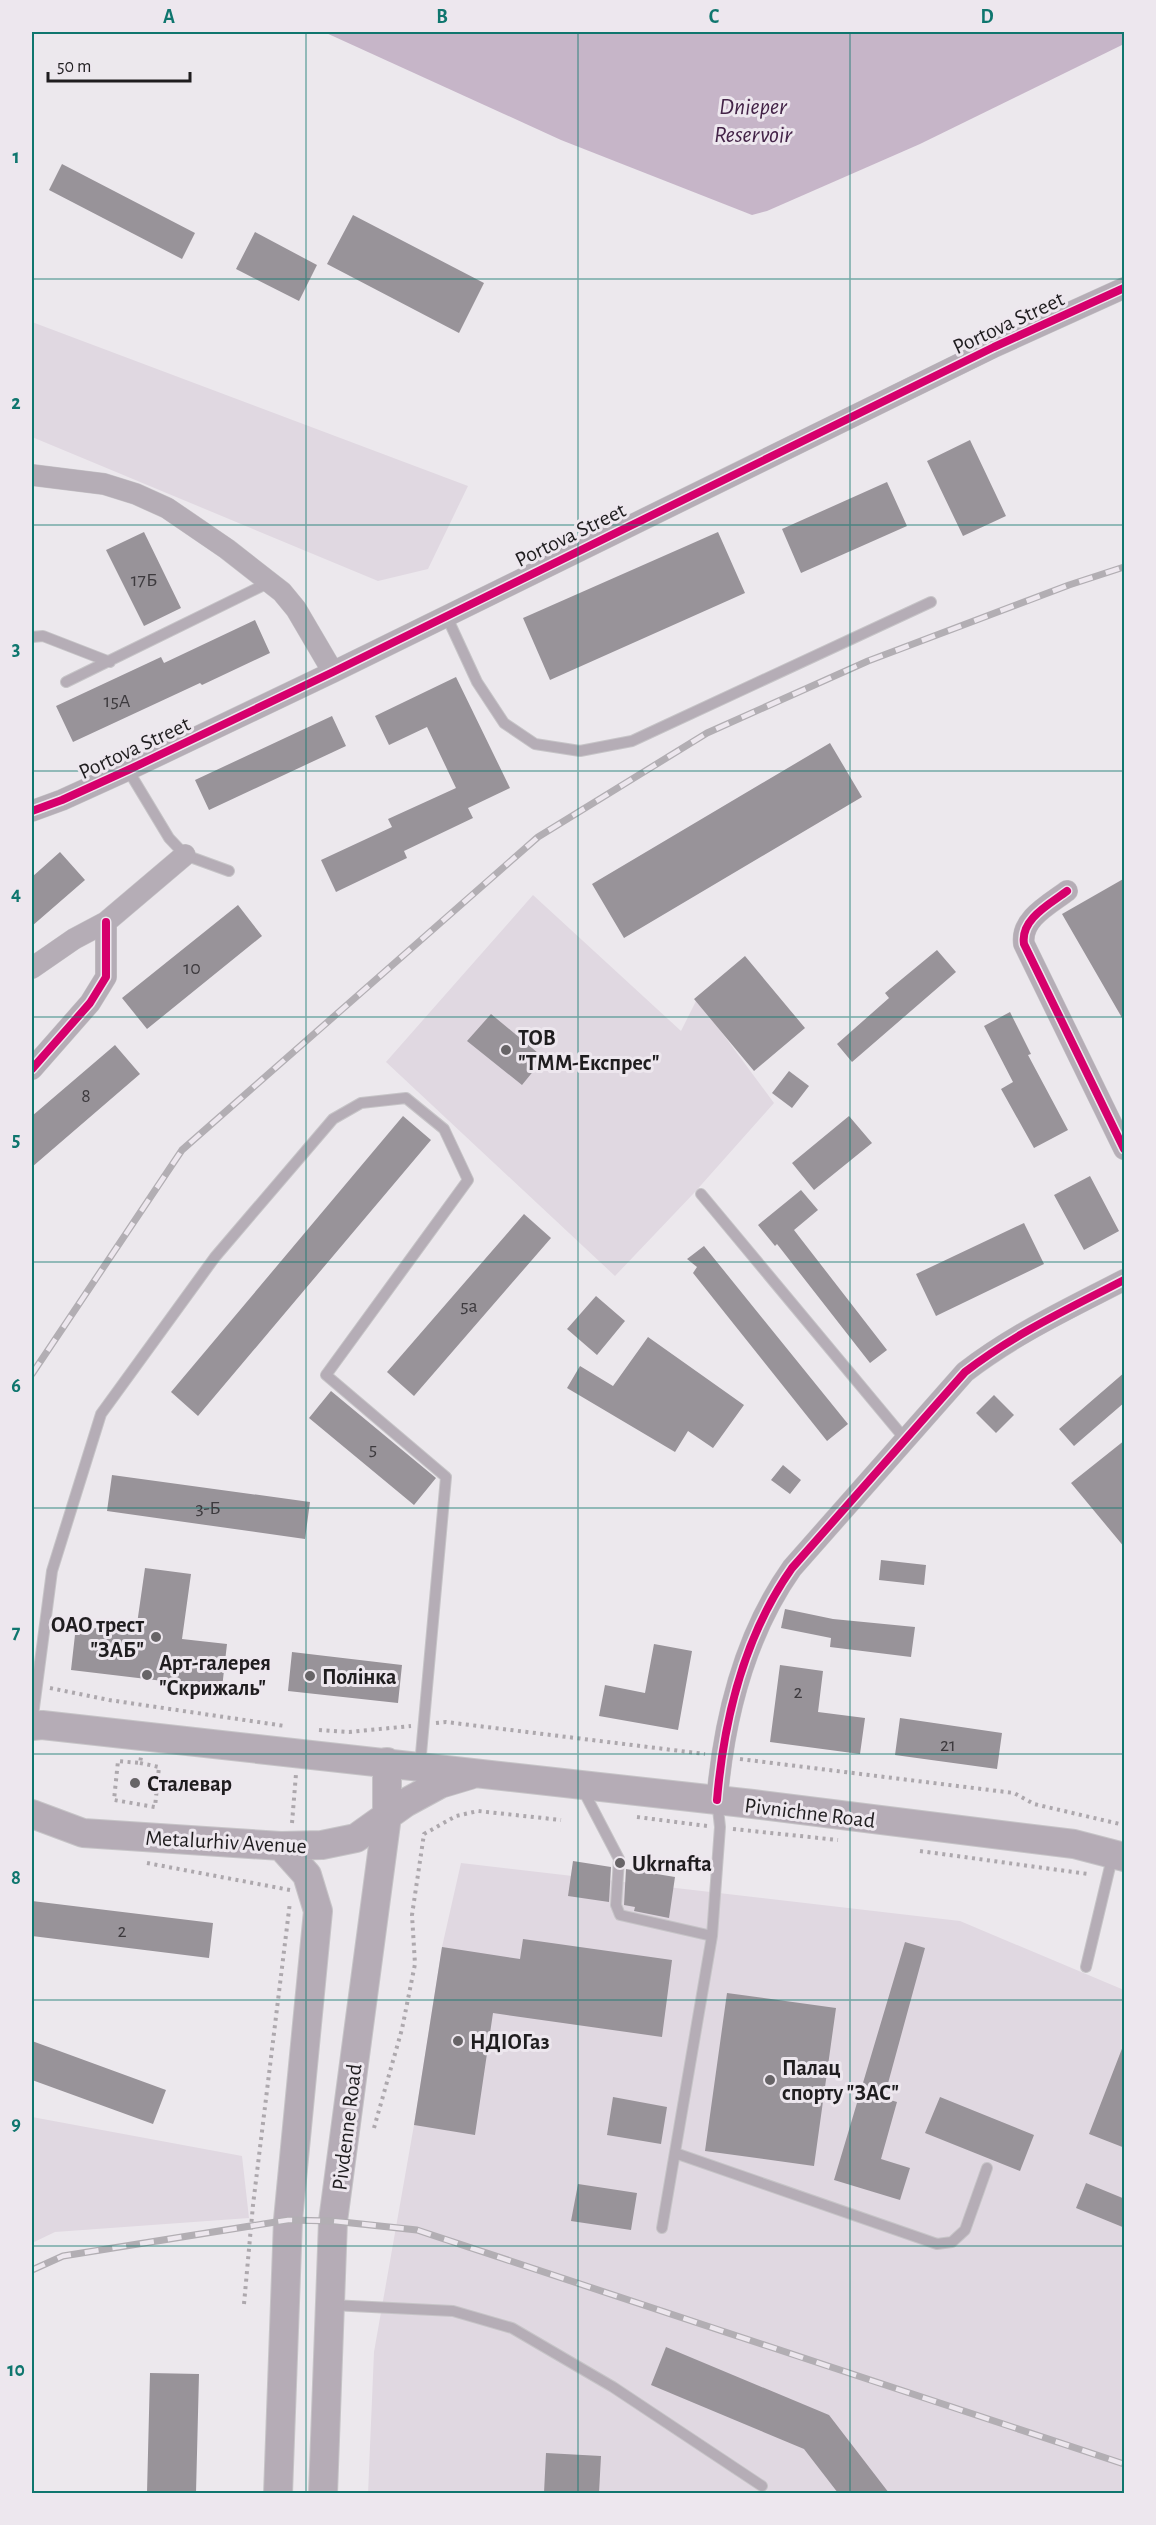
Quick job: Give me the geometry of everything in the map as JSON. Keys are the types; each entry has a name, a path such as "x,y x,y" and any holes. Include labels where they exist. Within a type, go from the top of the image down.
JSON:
{"main road":[{"path":"34,1728 295,1740 387,1762"},
{"name":"Pivnichne Road","path":"387,1762 580,1784 718,1813 1074,1844 1115,1863"},
{"name":"Pivdenne Road","path":"323,2493 333,2221 387,1816 387,1762"},
{"name":"Metalurhiv Avenue","path":"32,1815 83,1833 286,1846 322,1845 357,1838 387,1816 440,1784 477,1772"},
{"path":"278,2493 288,2220 318,1911 307,1875 286,1846"}],"street":[{"name":"Portova Street","path":"32,811 129,770 994,347 1125,288"},
{"path":"32,475 104,484 136,494 157,503 198,528 282,592 296,609 333,672"},
{"path":"32,968 74,939 106,922 185,855"},
{"path":"1067,891 1027,923 1024,944 1125,1149"},
{"path":"32,1069 90,1003 106,977 106,922"},
{"path":"718,1813 721,1756 740,1675 759,1622 792,1568 965,1372 993,1350 1125,1280"}],"lane":[{"path":"66,682 270,582"},
{"path":"446,615 477,682 504,723 535,744 580,751 632,741 931,602"},
{"path":"32,637 43,636 110,662"},
{"path":"129,770 169,838 185,855 230,871"},
{"path":"34,1728 36,1685 52,1571 101,1413 215,1257 333,1119 361,1103 406,1098 444,1129 468,1180 326,1375 446,1477 420,1766"},
{"path":"701,1194 905,1439"},
{"path":"580,1784 619,1858 616,1905 620,1916 712,1936"},
{"path":"662,2228 712,1936 718,1813"},
{"path":"1086,1967 1115,1863"},
{"path":"675,2153 937,2244 951,2242 965,2230 987,2168"},
{"path":"330,2305 453,2311 512,2328 613,2387 762,2486"}],"path":[{"path":"36,1685 295,1740 286,1846"},
{"path":"315,1730 349,1732 446,1722 1014,1793 1034,1804 1125,1825"},
{"path":"140,1763 142,1747"},
{"path":"118,1761 140,1763 159,1767 155,1807 114,1800 118,1761"},
{"path":"374,2128 402,2029 415,1964 412,1915 424,1834 456,1816 478,1811 561,1820"},
{"path":"626,1815 718,1813 848,1842"},
{"path":"918,1850 1115,1863"},
{"path":"136,1860 292,1891 253,2205 244,2304"}],"shaded area":[{"path":"32,322 468,486 428,569 378,581 32,437"},
{"path":"533,895 681,1031 697,999 774,1103 694,1193 615,1276 386,1062"},
{"path":"461,1863 960,1921 1124,1990 1124,2493 368,2494 374,2352 414,2125 442,1947"},
{"path":"32,2117 242,2156 249,2218 55,2232 32,2243"}],"water":[{"name":"Dnieper Reservoir","path":"324,32 1124,32 1124,44 920,144 767,211 752,215 561,140"}],"building":[{"path":"62,164 195,233 182,259 49,190"},
{"path":"353,215 484,283 459,333 327,264"},
{"path":"255,232 317,265 299,301 236,269"},
{"path":"970,440 1006,516 963,536 927,461"},
{"path":"887,482 907,526 801,573 782,529"},
{"path":"144,532 181,608 144,626 106,550"},
{"path":"718,532 745,593 550,680 523,618"},
{"path":"255,620 270,653 73,742 56,706 161,657 164,663"},
{"path":"456,677 510,788 468,808 473,818 404,851 407,858 336,892 321,860 392,827 388,819 456,788 427,727 389,745 375,716"},
{"path":"332,716 346,746 209,810 195,780"},
{"path":"830,743 862,797 624,938 592,884"},
{"path":"60,852 85,880 32,926 32,877"},
{"path":"1125,878 1125,1023 1062,914"},
{"path":"238,905 262,936 147,1029 122,998"},
{"path":"937,950 956,972 852,1062 837,1044 889,998 885,993"},
{"path":"745,956 805,1028 754,1071 694,999"},
{"path":"1010,1012 1031,1054 1028,1055 1068,1130 1034,1148 1001,1089 1013,1082 984,1026"},
{"name":"ТОВ \"ТММ-Експрес\"","path":"491,1014 544,1058 522,1085 467,1041"},
{"path":"115,1045 140,1074 32,1167 32,1116"},
{"path":"789,1071 809,1086 792,1108 772,1093"},
{"path":"403,1116 431,1140 198,1416 171,1392"},
{"path":"849,1116 872,1143 814,1190 792,1163"},
{"path":"1090,1176 1119,1231 1084,1250 1054,1195"},
{"path":"801,1190 818,1210 794,1230 887,1350 870,1363 777,1244 775,1246 758,1225"},
{"path":"524,1214 551,1238 414,1396 387,1372"},
{"path":"1024,1223 1044,1264 936,1316 916,1274"},
{"path":"704,1246 848,1424 827,1441 693,1273 697,1267 687,1259"},
{"path":"596,1296 625,1321 597,1355 567,1329"},
{"path":"648,1337 744,1405 713,1448 688,1431 675,1452 567,1388 580,1366 613,1386"},
{"path":"1125,1372 1125,1402 1074,1446 1059,1429"},
{"path":"331,1391 436,1478 414,1505 309,1418"},
{"path":"994,1395 1014,1415 996,1433 976,1413"},
{"path":"1125,1440 1125,1548 1071,1483"},
{"path":"783,1465 801,1480 790,1494 771,1480"},
{"path":"112,1475 310,1502 305,1539 107,1511"},
{"path":"881,1560 926,1565 924,1585 879,1580"},
{"path":"145,1568 191,1574 182,1639 227,1644 222,1688 71,1670 76,1626 119,1631 120,1622 137,1624"},
{"path":"785,1609 833,1619 915,1627 911,1657 830,1647 831,1638 781,1628"},
{"path":"654,1644 692,1651 678,1730 599,1716 605,1685 645,1693"},
{"path":"292,1652 402,1665 398,1703 288,1691"},
{"path":"780,1665 823,1671 818,1712 865,1718 860,1754 770,1742"},
{"path":"900,1718 1002,1733 997,1769 895,1755"},
{"path":"573,1861 611,1867 609,1902 568,1896"},
{"path":"626,1869 675,1877 669,1918 634,1911 635,1907 624,1905"},
{"path":"32,1901 213,1923 209,1958 32,1936"},
{"path":"523,1939 672,1960 662,2037 493,2013 475,2135 414,2125 442,1947 520,1959"},
{"path":"905,1942 925,1948 884,2098 897,2102 881,2159 910,2168 900,2200 834,2180"},
{"name":"Палац спорту \"ЗАС\"","path":"727,1993 836,2008 814,2166 705,2151"},
{"path":"32,2041 166,2090 153,2124 32,2080"},
{"path":"1123,2046 1125,2046 1125,2148 1089,2134"},
{"path":"613,2097 667,2107 661,2144 607,2135"},
{"path":"940,2097 1034,2135 1020,2171 925,2133"},
{"path":"1086,2183 1125,2199 1125,2228 1076,2208"},
{"path":"578,2184 637,2193 631,2230 571,2221"},
{"path":"666,2347 829,2415 889,2493 838,2493 804,2449 651,2385"},
{"path":"150,2373 199,2374 196,2493 147,2493"},
{"path":"546,2453 601,2456 599,2493 544,2493"}],"railway":[{"path":"32,1374 182,1150 538,837 707,733 868,661 1069,585 1124,567"},
{"path":"32,2270 63,2256 288,2220 333,2221 417,2230 1124,2464"}],"cycle path":[{"path":"32,811 128,770 333,672 994,347 1124,288"},
{"path":"1067,891 1031,920 1024,935 1024,944 1124,1149"},
{"path":"32,1069 90,1003 106,977 106,922"},
{"path":"717,1800 725,1738 739,1678 761,1621 792,1568 965,1372 1023,1334 1124,1280"}],"place":[{"name":"ТОВ \"ТММ-Експрес\"","path":"506,1050"},
{"name":"ОАО трест \"ЗАБ\"","path":"156,1637"},
{"name":"Арт-галерея \"Скрижаль\"","path":"147,1675"},
{"name":"Полінка","path":"310,1676"},
{"name":"Сталевар","path":"135,1783"},
{"name":"Ukrnafta","path":"620,1863"},
{"name":"НДІОГаз","path":"458,2041"},
{"name":"Палац спорту \"ЗАС\"","path":"770,2080"}]}
